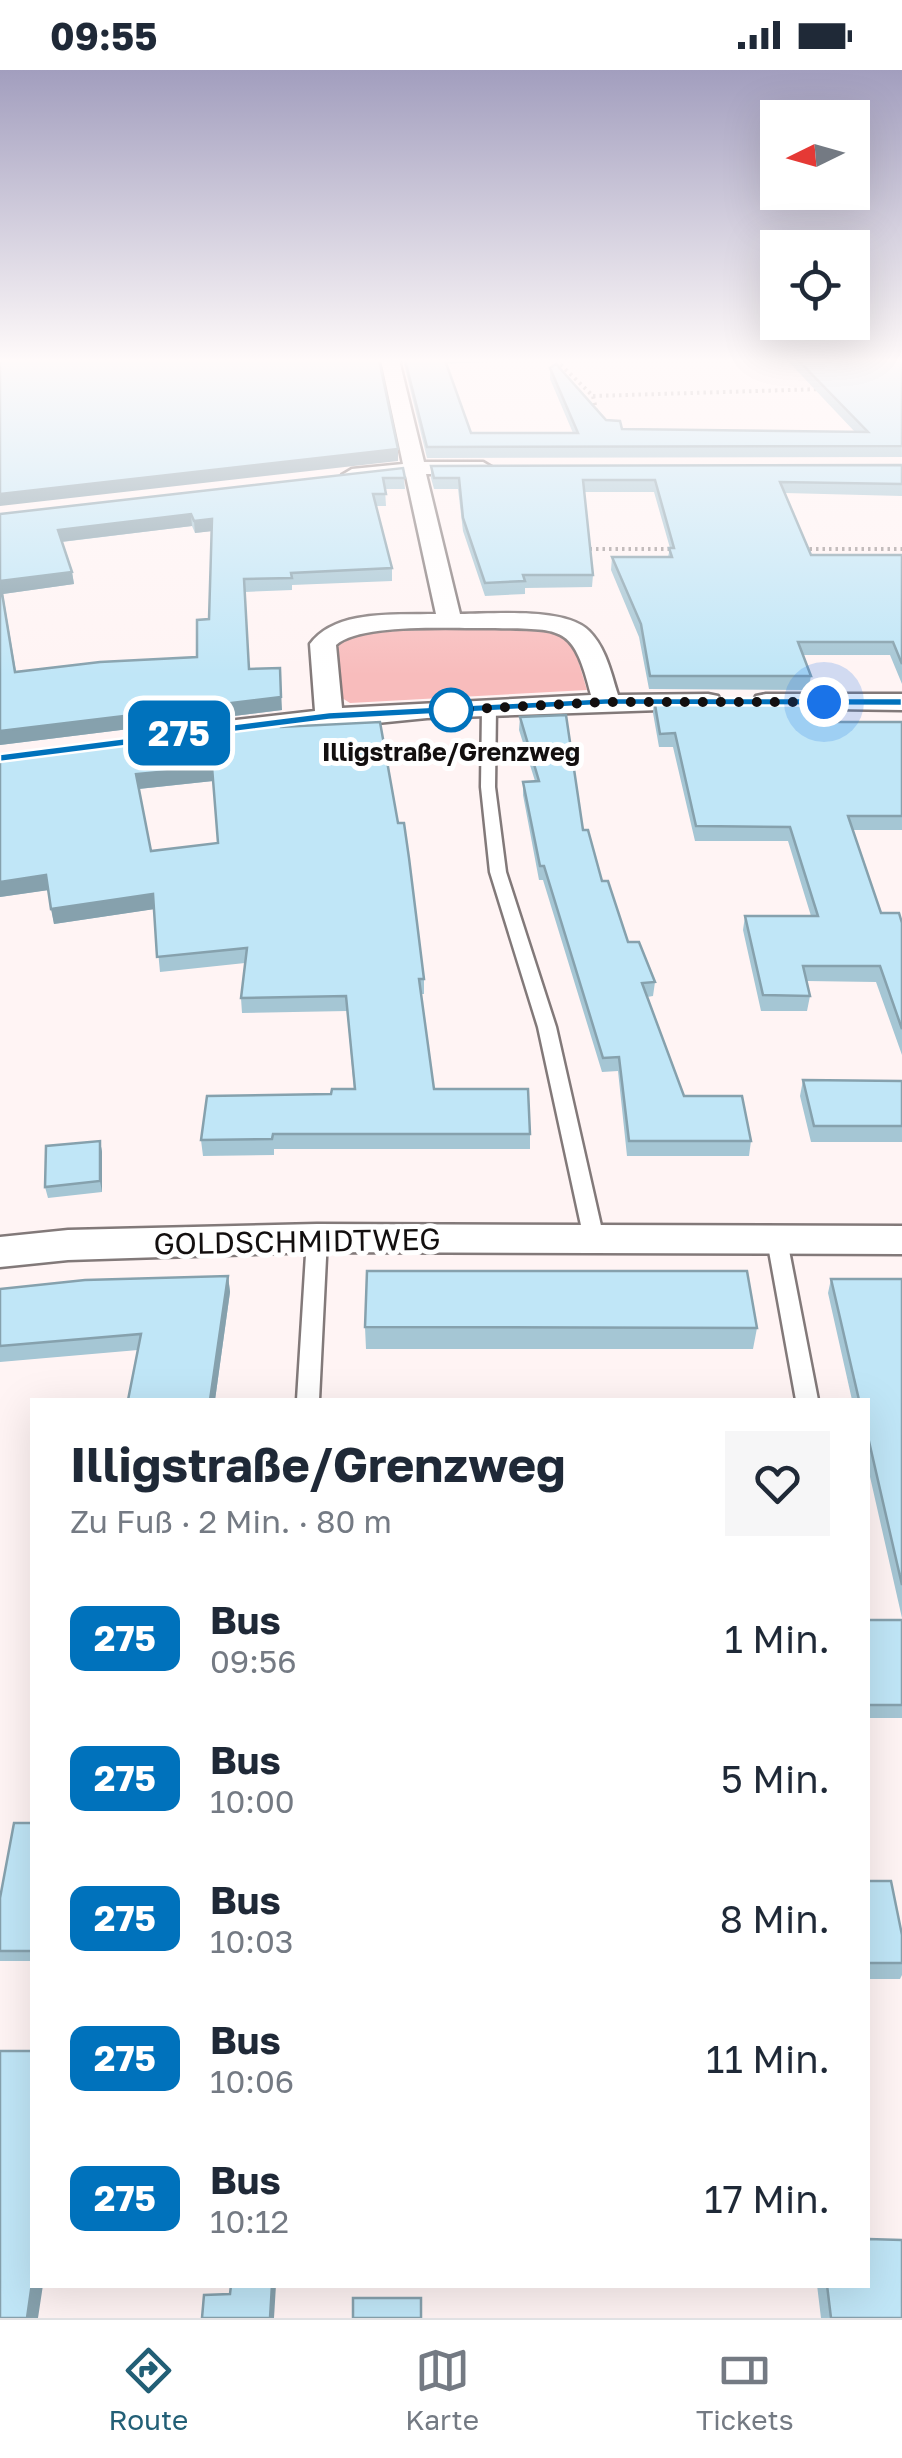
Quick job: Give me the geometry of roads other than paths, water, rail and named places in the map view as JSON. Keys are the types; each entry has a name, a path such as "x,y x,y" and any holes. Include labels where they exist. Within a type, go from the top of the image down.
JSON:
{"street":[{"path":"412,465 450,623"},
{"path":"334,478 413,469 505,468"},
{"path":"329,716 323,644 329,636 360,626 535,620 570,627 586,641 606,702"},
{"path":"116,742 329,716 606,702 902,702"},
{"name":"GOLDSCHMIDTWEG","path":"0,1252 68,1245 316,1238 902,1240"}],"lane":[{"path":"489,708 488,788 498,872 547,1027 594,1239"},
{"path":"308,1398 316,1238"},
{"path":"777,1240 807,1398"}],"place":[{"name":"Illigstraße/Grenzweg","path":"451,710"}]}
